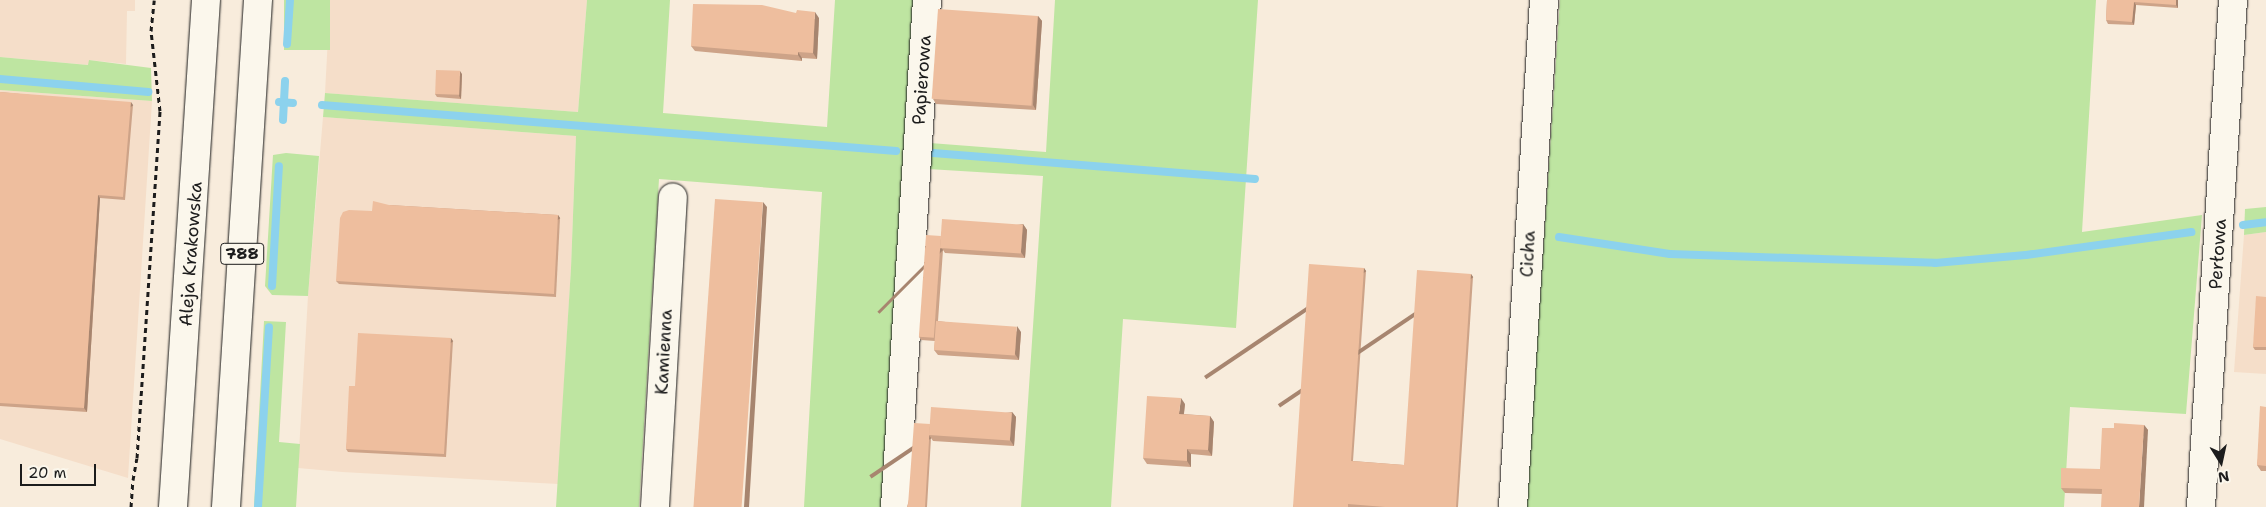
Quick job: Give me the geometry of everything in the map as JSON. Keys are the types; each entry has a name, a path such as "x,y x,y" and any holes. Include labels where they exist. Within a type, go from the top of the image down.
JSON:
{"street":[{"name":"Aleja Krakowska","path":"173,507 206,0"},
{"name":"788","path":"226,507 258,0"},
{"name":"Papierowa","path":"895,507 927,0"},
{"name":"Cicha","path":"1513,507 1544,0"},
{"name":"Perłowa","path":"2201,507 2233,0"},
{"name":"Kamienna","path":"654,507 673,198"}],"path":[{"path":"131,507 132,480 137,458 160,111 151,31 154,0"}],"shaded area":[{"path":"0,0 135,0 135,11 127,11 126,64 89,60 89,65 0,57"},
{"path":"330,0 587,0 578,112 325,93"},
{"path":"0,90 152,101 128,478 0,439"},
{"path":"323,117 576,136 571,268 558,484 298,468 308,296"},
{"path":"2266,232 2266,374 2234,372 2244,235"}],"green space":[{"path":"284,0 330,0 330,50 284,50"},
{"path":"587,0 670,0 663,113 827,127 835,0 915,0 884,507 804,507 822,192 659,179 639,507 556,507 571,268 576,136 323,117 325,93 578,112"},
{"path":"1055,0 1258,0 1236,328 1123,319 1111,507 1021,507 1043,176 928,169 930,143 1046,152"},
{"path":"1560,0 2096,0 2082,232 2202,215 2186,414 2070,407 2064,507 1526,507"},
{"path":"0,57 88,65 89,60 151,68 152,101 0,90"},
{"path":"286,153 319,156 308,296 272,295 265,286 273,155"},
{"path":"2266,207 2266,232 2244,235 2245,209"},
{"path":"264,321 286,322 279,442 300,444 296,507 254,507"}],"building":[{"path":"2107,0 2176,0 2176,5 2134,2 2132,22 2106,20"},
{"path":"693,4 762,5 796,13 797,10 815,12 813,53 798,52 798,55 691,46"},
{"path":"938,9 1038,16 1031,106 932,99"},
{"path":"436,70 460,71 459,95 435,94"},
{"path":"0,92 131,102 123,197 98,195 84,408 0,403"},
{"path":"715,199 763,202 742,507 693,507"},
{"path":"373,201 389,205 558,215 554,294 336,281 340,218 343,212 349,210 372,211"},
{"path":"942,219 1023,225 1021,254 940,248"},
{"path":"926,235 941,236 934,338 919,337"},
{"path":"1309,264 1364,268 1351,461 1404,465 1417,270 1471,274 1456,507 1385,507 1348,504 1348,507 1293,507"},
{"path":"2256,296 2266,297 2266,347 2253,347"},
{"path":"936,321 1017,327 1015,356 934,350"},
{"path":"358,333 451,338 444,454 346,449 349,386 355,386"},
{"path":"1147,396 1181,398 1179,414 1210,416 1208,450 1187,449 1187,461 1143,458"},
{"path":"2260,406 2266,407 2266,466 2257,465"},
{"path":"931,407 1012,413 1010,441 929,435"},
{"path":"914,423 930,424 925,507 907,507"},
{"path":"2114,423 2144,425 2139,507 2101,507 2102,489 2061,488 2061,468 2100,469 2102,428 2114,428"}],"waterway":[{"path":"287,44 290,0"},
{"path":"0,79 148,92"},
{"path":"283,120 285,81"},
{"path":"279,102 293,103"},
{"path":"322,105 896,151"},
{"path":"933,153 1255,179"},
{"path":"272,286 279,166"},
{"path":"2243,225 2266,222"},
{"path":"1559,237 1670,254 1935,263 2026,255 2191,232"},
{"path":"258,507 269,327"}]}
